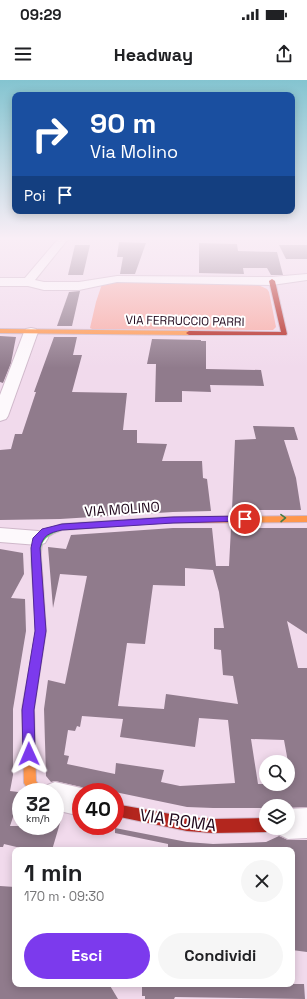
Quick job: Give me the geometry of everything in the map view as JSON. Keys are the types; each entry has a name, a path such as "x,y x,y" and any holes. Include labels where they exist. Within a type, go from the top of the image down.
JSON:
{"street":[{"path":"0,282 28,282 44,286 79,286 107,282"},
{"name":"VIA FERRUCCIO PARRI","path":"31,332 284,334 272,282"},
{"path":"0,331 31,332 0,416"},
{"name":"VIA MOLINO","path":"38,538 45,531 62,527 173,520 307,519"},
{"path":"0,535 38,538 35,548 41,631 28,710 30,783"},
{"name":"VIA ROMA","path":"124,812 187,824 213,826 259,825"},
{"path":"295,824 307,823"}],"shaded area":[{"path":"110,282 254,283 267,289 269,292 276,327 273,330 92,329 90,328 102,284"}],"building":[{"path":"80,291 72,326 57,326 69,292"},
{"path":"0,336 16,337 11,363 3,383 0,382"},
{"path":"54,337 77,337 73,355 82,355 72,392 127,393 123,430 137,430 137,443 167,444 162,461 202,461 203,478 207,479 211,511 60,519 0,520 0,450 11,449 15,434 22,434 36,392 34,392"},
{"path":"152,339 206,341 206,369 261,370 264,386 210,385 211,392 182,391 182,402 155,402 156,364 147,364"},
{"path":"253,426 294,427 298,440 284,440 296,478 301,510 232,510 235,440 256,439"},
{"path":"173,528 212,528 216,566 229,566 231,528 307,528 307,634 287,621 298,668 307,668 307,807 295,808 295,799 259,799 259,808 187,807 124,794 124,783 72,783 72,785 55,781 51,782 46,776 44,709 48,680 65,684 87,576 60,574 53,608 48,547 66,549 71,535","holes":["185,568 213,570 219,592 224,628 214,628 214,649 221,650 223,675 233,676 238,704 166,694 164,709 118,706 127,643 145,644 153,585 185,586","82,716 123,719 120,737 195,747 199,718 228,720 235,783 180,786 161,782 164,770 116,763 115,774 67,764 69,756 64,755 68,730 75,731 77,726 80,727"]},
{"path":"0,549 23,553 24,574 11,598 25,599 26,631 13,709 13,775 10,791 12,791 12,820 10,826 12,826 12,835 56,835 53,847 16,847 4,844 3,847 0,847"},
{"path":"124,830 187,842 213,844 266,842 279,836 288,840 307,840 307,952 295,950 295,847 168,847 168,844 124,835"},
{"path":"0,886 12,887 12,987 111,987 118,999 0,999"},
{"path":"295,984 304,984 305,999 175,997 174,999 145,999 145,996 142,996 142,987 295,987"}],"traffic: fast":[{"path":"37,571 36,547 40,537 52,530 62,527 170,520"}],"traffic: slow":[{"path":"0,331 189,333"},
{"path":"170,520 307,519"},
{"path":"30,783 28,709 41,631 37,571"}],"traffic: jam":[{"path":"189,333 284,334 272,282"},
{"path":"124,812 187,824 213,826 259,825"}],"route":[{"path":"29,754 28,710 41,631 38,572 35,548 38,538 45,531 62,527 173,520 245,519"}]}
